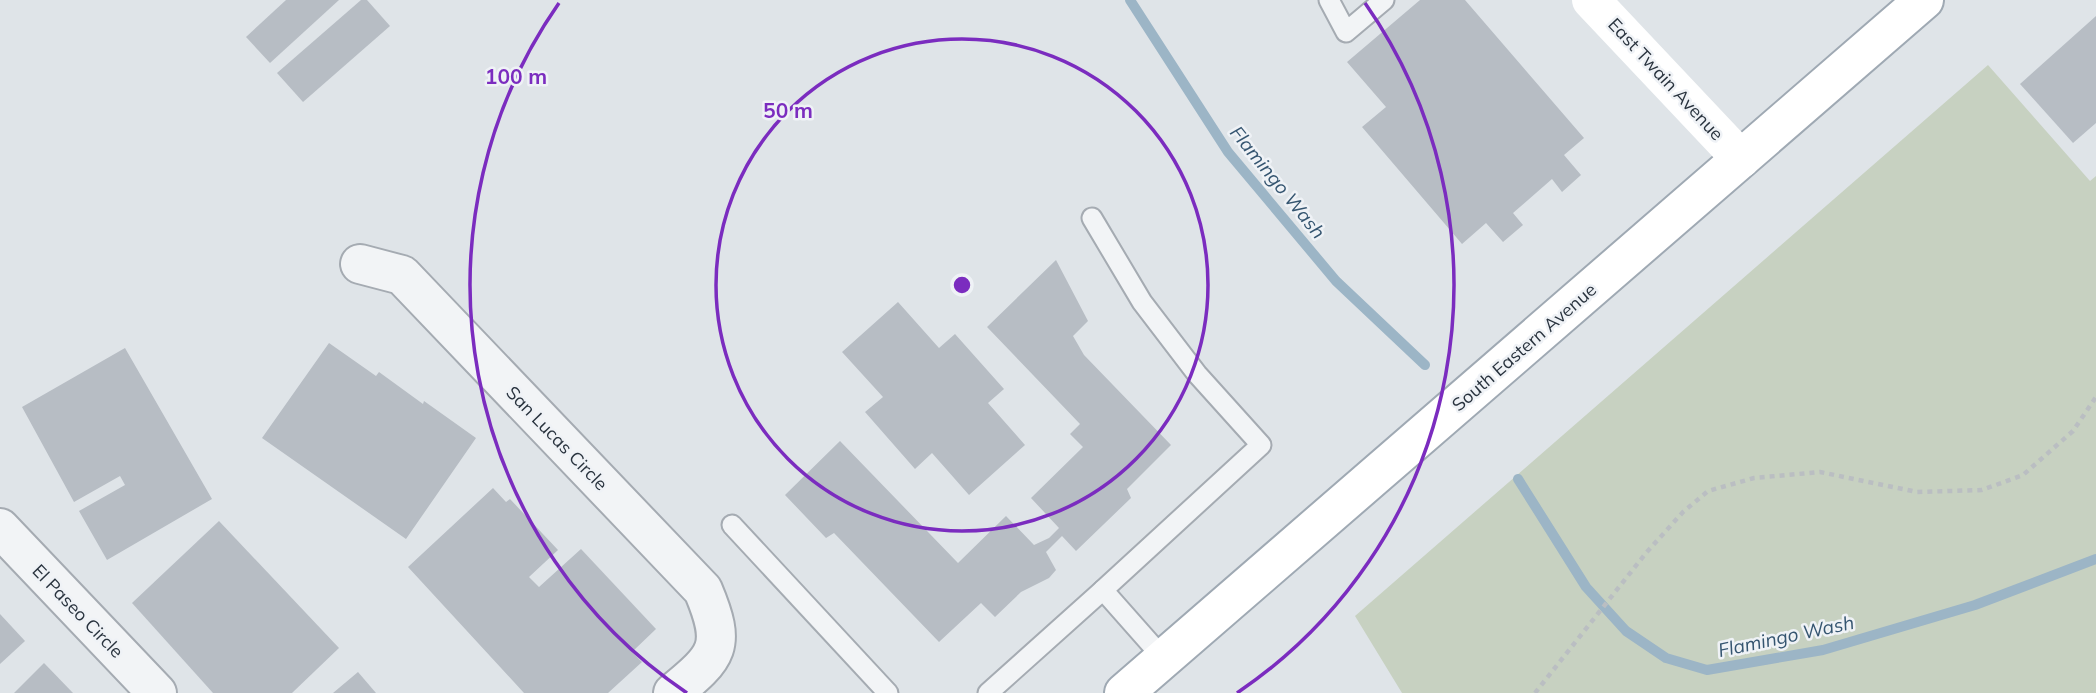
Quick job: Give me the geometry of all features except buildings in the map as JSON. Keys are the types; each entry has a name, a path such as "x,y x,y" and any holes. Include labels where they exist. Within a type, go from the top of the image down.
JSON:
{"main road":[{"name":"East Twain Avenue","path":"1591,0 1741,159"},
{"name":"South Eastern Avenue","path":"1124,693 1924,0"}],"street":[{"name":"San Lucas Circle","path":"360,264 402,275 704,590 716,621 716,645 706,665 673,693"},
{"name":"El Paseo Circle","path":"0,528 157,693"}],"lane":[{"path":"1329,0 1346,32 1384,0"},
{"path":"988,693 1261,445 1197,374 1142,302 1092,218"},
{"path":"732,525 888,693"},
{"path":"1103,590 1164,659"}],"path":[{"path":"1535,693 1646,553 1683,512 1709,491 1754,478 1820,472 1917,492 1982,490 2023,475 2073,431 2096,397"}],"green space":[{"path":"1988,65 2090,181 2096,176 2096,693 1402,693 1355,616"}],"waterway":[{"name":"Flamingo Wash","path":"1130,0 1228,152 1336,281 1425,365"},
{"name":"Flamingo Wash","path":"1518,479 1586,587 1626,631 1666,658 1707,670 1823,650 1975,605 2096,559"}]}
